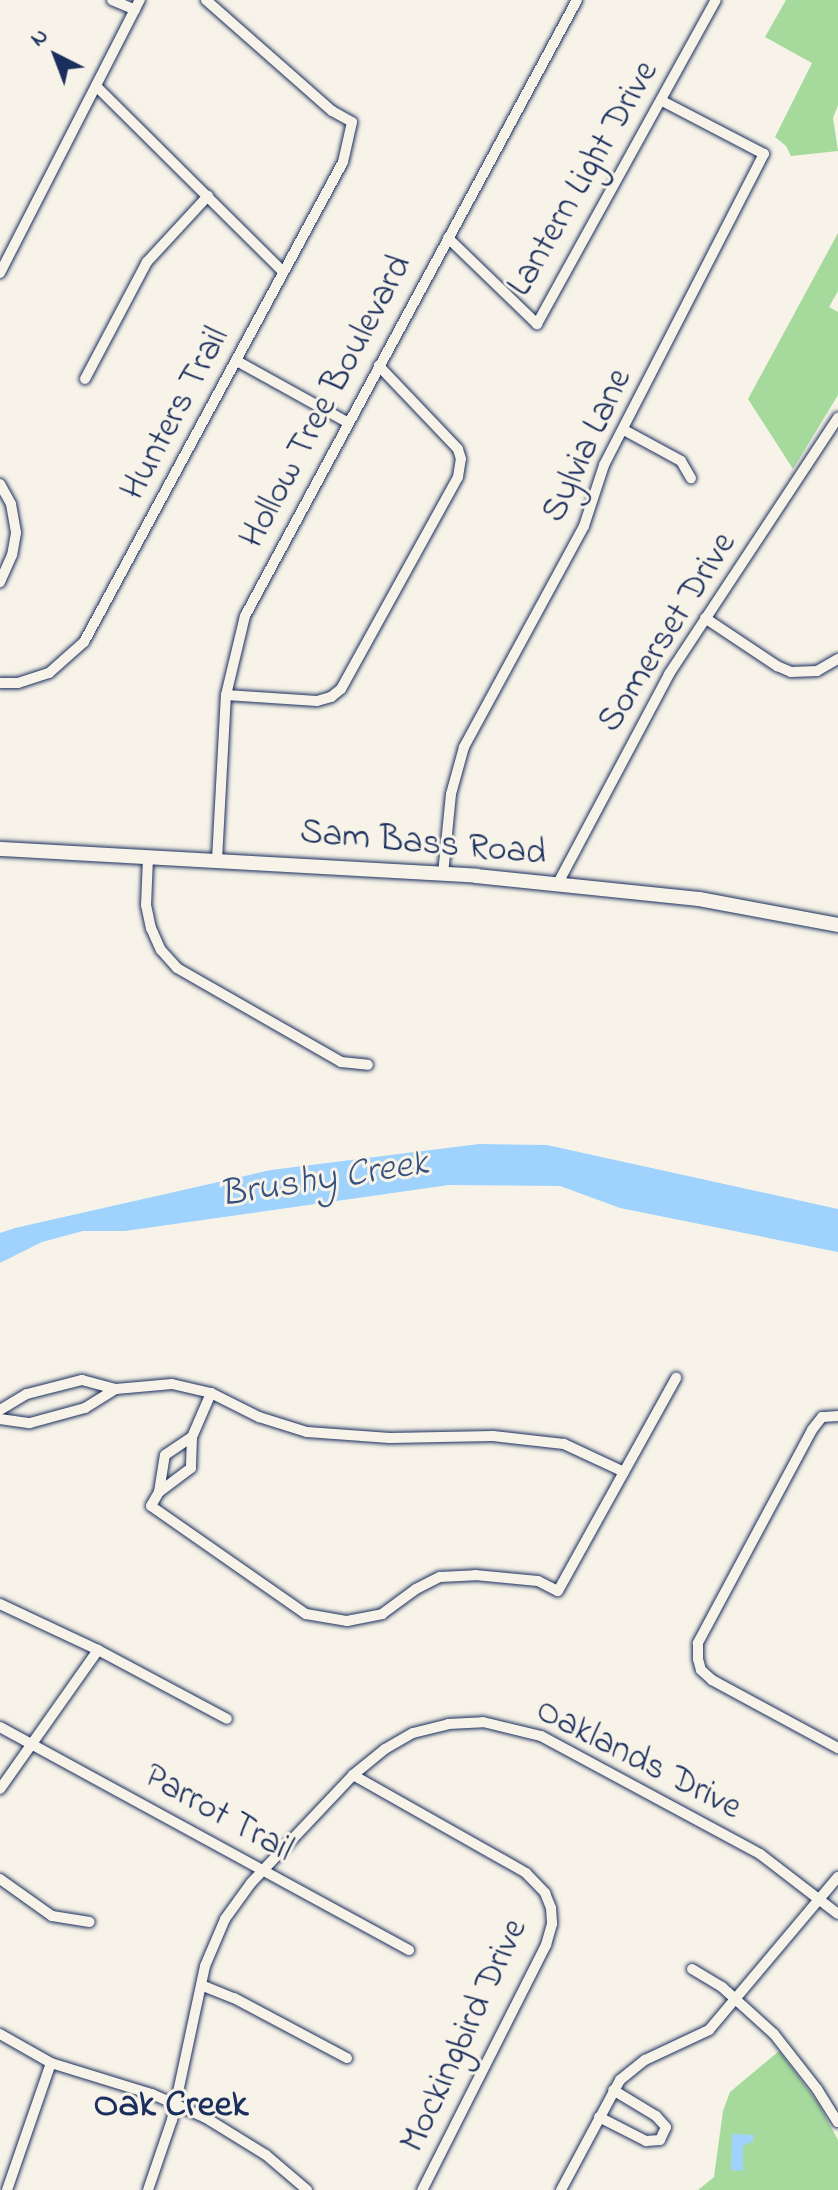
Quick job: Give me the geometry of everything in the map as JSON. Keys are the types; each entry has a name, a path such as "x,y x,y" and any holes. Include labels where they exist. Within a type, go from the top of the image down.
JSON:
{"main road":[{"name":"Sam Bass Road","path":"0,849 443,874 699,899 838,925"}],"street":[{"path":"0,273 138,5 112,0"},
{"name":"Hunters Trail","path":"0,683 34,679 49,673 79,648 343,162 352,122 332,111 206,0"},
{"name":"Hollow Tree Boulevard","path":"217,860 226,695 236,647 251,601 577,0"},
{"name":"Lantern Light Drive","path":"448,238 537,324 716,0"},
{"path":"96,86 283,272"},
{"name":"Sylvia Lane","path":"443,874 452,787 464,747 584,526 604,465 764,154 662,101"},
{"path":"85,379 147,262 208,196"},
{"path":"237,361 347,422"},
{"path":"226,695 317,701 331,697 341,689 458,477 461,459 458,449 379,366"},
{"name":"Somerset Drive","path":"557,885 669,674 838,418"},
{"path":"624,430 681,461 691,478"},
{"path":"0,484 11,504 16,533 12,555 0,582"},
{"path":"705,618 791,672 817,671 838,659"},
{"path":"148,858 146,905 151,928 161,950 177,968 341,1062 368,1065"},
{"path":"192,1437 165,1455 159,1492 151,1506 306,1614 347,1621 382,1614 440,1577 475,1575 538,1581 558,1591 676,1378"},
{"path":"0,1410 27,1394 82,1380 116,1389 172,1384 211,1393 259,1417 307,1432 390,1438 493,1436 564,1444 624,1472"},
{"path":"0,1419 30,1423 85,1408 116,1389"},
{"path":"159,1492 191,1468 192,1437 211,1393"},
{"path":"838,1416 822,1417 812,1430 698,1643 701,1670 712,1680 838,1748"},
{"path":"0,1604 98,1650 227,1719"},
{"path":"0,1789 98,1650"},
{"name":"Oaklands Drive","path":"148,2190 175,2103 201,1985 221,1926 263,1871 353,1775 385,1749 430,1727 483,1722 521,1730 556,1743 760,1854 838,1914"},
{"name":"Parrot Trail","path":"0,1727 409,1950"},
{"name":"Mockingbird Drive","path":"353,1775 526,1873 545,1893 551,1908 551,1933 546,1945 422,2190"},
{"path":"561,2190 613,2090 639,2063 709,2030 838,1877"},
{"path":"0,1879 52,1916 90,1922"},
{"path":"692,1969 736,2000 774,2034 797,2061 838,2122"},
{"path":"201,1985 234,1998 347,2058"},
{"path":"0,2034 51,2063 175,2103 237,2135 307,2190"},
{"path":"7,2190 51,2063"},
{"path":"599,2117 646,2141 660,2140 666,2127 656,2116 613,2090"}],"green space":[{"path":"786,0 838,0 838,105 833,118 838,151 791,156 786,146 775,137 812,63 765,37"},
{"path":"838,233 838,291 829,307 838,312 838,395 793,469 748,399"},
{"path":"779,2051 818,2103 838,2140 838,2190 698,2190 714,2177 723,2111 730,2092"}],"water":[{"name":"Brushy Creek","path":"479,1144 547,1145 838,1209 838,1252 620,1208 560,1186 449,1185 125,1231 83,1231 42,1242 0,1263 0,1233 15,1228 271,1170"},
{"path":"732,2134 754,2135 753,2141 743,2146 743,2171 731,2170"}],"district":[{"name":"Oak Creek","path":"171,2107"}]}
